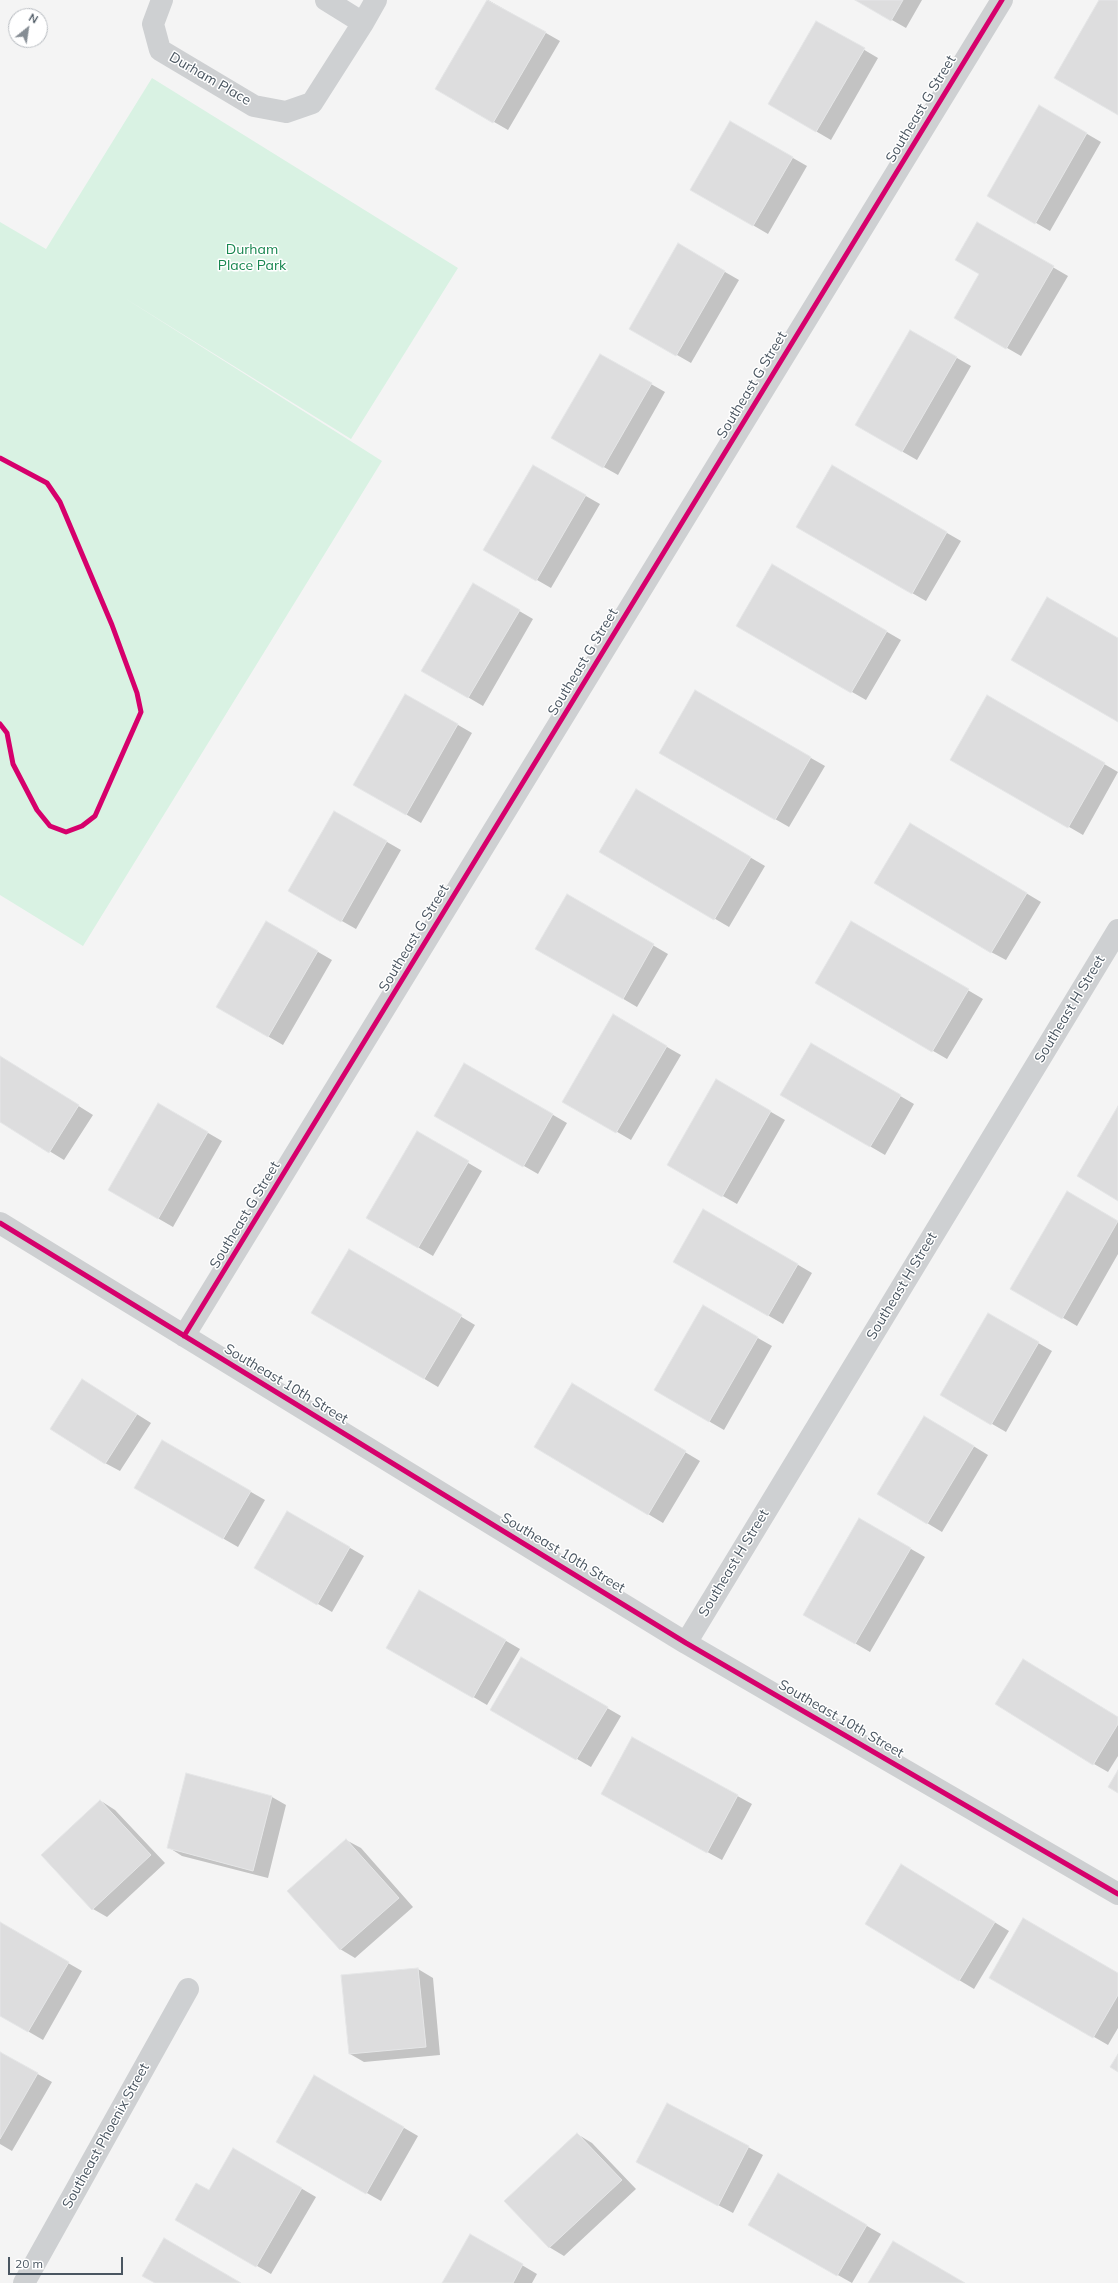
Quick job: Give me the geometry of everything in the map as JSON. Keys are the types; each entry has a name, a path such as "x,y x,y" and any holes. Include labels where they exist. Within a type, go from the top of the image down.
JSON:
{"street":[{"name":"Durham Place","path":"162,0 153,24 160,50 254,106 286,112 312,103 376,0"},
{"path":"326,0 363,23"},
{"name":"Southeast G Street","path":"184,1336 1002,0"},
{"name":"Southeast H Street","path":"686,1643 1118,930"},
{"name":"Southeast 10th Street","path":"0,1223 686,1643 1118,1894"},
{"name":"Southeast Phoenix Street","path":"24,2283 188,1989"}],"green space":[{"name":"Durham Place Park","path":"152,78 458,268 351,439 123,297 382,461 83,946 0,895 0,222 46,249"}],"building":[{"path":"487,0 546,32 493,123 435,89"},
{"path":"855,0 903,0 891,21"},
{"path":"1099,0 1118,0 1118,115 1054,78"},
{"path":"816,21 865,48 816,132 768,104"},
{"path":"1039,105 1087,133 1035,224 987,196"},
{"path":"730,121 793,157 753,226 690,190"},
{"path":"977,222 1054,266 1006,349 954,318 979,274 955,260"},
{"path":"678,243 725,271 676,356 629,329"},
{"path":"910,330 957,357 902,452 855,425"},
{"path":"600,354 652,383 603,468 551,438"},
{"path":"533,465 586,495 536,581 483,550"},
{"path":"832,465 947,532 912,594 796,527"},
{"path":"772,564 887,631 851,693 736,626"},
{"path":"473,583 520,610 468,698 421,671"},
{"path":"1047,597 1118,638 1118,722 1011,660"},
{"path":"695,690 811,757 775,820 659,753"},
{"path":"405,694 458,724 406,815 353,785"},
{"path":"987,695 1105,763 1068,828 950,760"},
{"path":"636,789 751,857 714,920 599,852"},
{"path":"334,811 387,841 341,922 288,891"},
{"path":"910,823 1027,893 991,953 874,883"},
{"path":"567,894 654,944 623,999 535,949"},
{"path":"266,921 318,951 268,1037 216,1007"},
{"path":"851,921 969,989 932,1052 815,983"},
{"path":"613,1014 667,1046 616,1133 562,1102"},
{"path":"811,1043 901,1095 870,1147 780,1095"},
{"path":"0,1056 79,1105 49,1153 0,1122"},
{"path":"464,1063 553,1114 523,1167 434,1116"},
{"path":"716,1079 771,1111 722,1197 667,1165"},
{"path":"158,1103 208,1132 158,1219 108,1190"},
{"path":"1118,1106 1118,1201 1077,1176"},
{"path":"417,1131 469,1161 418,1248 366,1218"},
{"path":"1067,1191 1118,1221 1062,1319 1010,1289"},
{"path":"703,1209 798,1264 768,1316 673,1262"},
{"path":"349,1249 462,1315 424,1379 311,1313"},
{"path":"703,1305 758,1337 709,1422 654,1390"},
{"path":"988,1313 1039,1342 991,1425 940,1395"},
{"path":"82,1379 137,1414 105,1464 50,1429"},
{"path":"572,1383 686,1451 648,1515 534,1447"},
{"path":"924,1416 974,1446 927,1524 877,1494"},
{"path":"162,1440 251,1491 223,1539 134,1488"},
{"path":"287,1511 350,1547 317,1605 254,1568"},
{"path":"859,1518 911,1548 855,1644 803,1615"},
{"path":"419,1590 506,1640 473,1698 386,1648"},
{"path":"521,1657 608,1707 576,1760 490,1710"},
{"path":"1023,1659 1118,1717 1118,1724 1093,1765 995,1704"},
{"path":"632,1737 738,1795 707,1853 601,1794"},
{"path":"1118,1770 1118,1793 1108,1787"},
{"path":"186,1773 272,1796 253,1871 167,1848"},
{"path":"100,1800 151,1855 92,1910 41,1855"},
{"path":"346,1839 399,1898 340,1950 287,1891"},
{"path":"901,1864 995,1922 959,1981 865,1924"},
{"path":"1023,1918 1118,1973 1118,1995 1093,2038 989,1978"},
{"path":"0,1922 69,1962 28,2032 0,2016"},
{"path":"418,1968 426,2047 349,2054 341,1975"},
{"path":"0,2052 38,2073 0,2139"},
{"path":"1118,2054 1118,2072 1110,2067"},
{"path":"314,2075 404,2127 366,2194 276,2142"},
{"path":"667,2103 749,2146 718,2206 636,2162"},
{"path":"577,2133 622,2180 549,2248 504,2201"},
{"path":"233,2148 302,2188 256,2267 175,2220 196,2183 209,2190"},
{"path":"778,2173 867,2225 837,2276 748,2225"},
{"path":"470,2234 523,2264 513,2283 442,2283"},
{"path":"164,2238 241,2283 155,2283 142,2276"},
{"path":"893,2241 965,2283 868,2283"}],"cycle path":[{"path":"184,1336 1002,0"},
{"path":"0,458 47,483 60,502 112,625 137,693 141,712 95,816 82,826 66,832 50,826 37,810 13,764 7,733 0,724"},
{"path":"0,1223 686,1643 1118,1894"}]}
